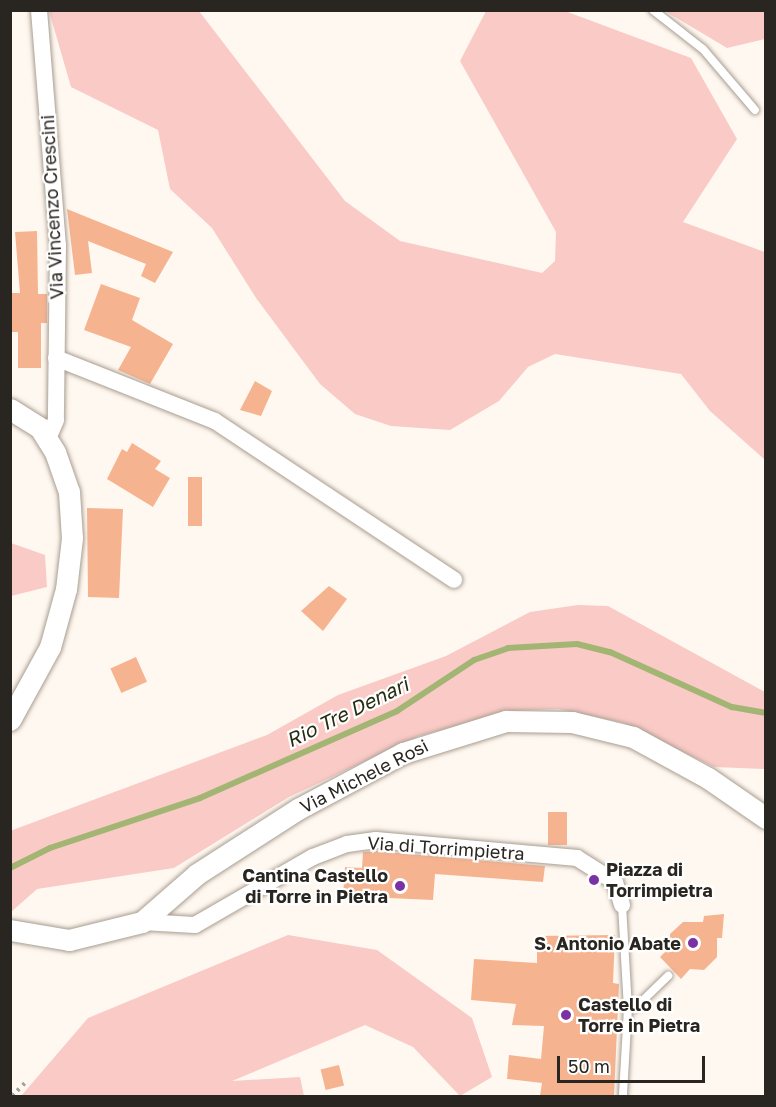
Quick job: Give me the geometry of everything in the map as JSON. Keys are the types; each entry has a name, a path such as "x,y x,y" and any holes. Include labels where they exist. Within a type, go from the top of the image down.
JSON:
{"street":[{"name":"Via Vincenzo Crescini","path":"39,10 58,245 56,420 48,439"},
{"path":"56,358 215,421 454,580"},
{"path":"10,409 31,420 48,439 69,492 71,555 50,647 10,720"},
{"name":"Via Michele Rosi","path":"10,930 69,940 142,922 197,874 298,809 403,753 506,721 572,722 633,737 699,772 765,818"},
{"name":"Via di Torrimpietra","path":"142,922 181,927 202,923 313,857 347,844 376,840 577,858 615,882 622,905"}],"lane":[{"path":"653,10 703,49 755,110"},
{"path":"622,905 628,1008 623,1096"},
{"path":"628,1008 636,1007 668,976"}],"path":[{"path":"12,1096 25,1083"}],"shaded area":[{"path":"49,11 199,11 345,201 400,241 542,273 555,261 556,232 460,61 486,11 565,11 691,58 737,139 683,222 765,252 765,460 710,411 681,374 555,354 528,367 499,401 450,430 391,426 355,414 320,384 256,298 212,228 170,189 158,130 71,87"},
{"path":"665,11 765,11 765,39 727,48"},
{"path":"11,543 45,555 47,587 11,596"},
{"path":"578,605 608,606 765,692 765,769 714,767 624,723 558,709 513,711 419,736 289,797 174,868 37,889 10,913 10,831 267,735 338,695 446,656 530,612"},
{"path":"288,935 377,950 472,1018 492,1077 460,1096 413,1047 365,1025 232,1081 300,1077 304,1096 21,1096 88,1018"}],"building":[{"path":"67,209 173,252 155,283 141,276 146,264 88,241 92,273 75,275"},
{"path":"37,231 38,294 47,294 47,323 41,323 41,368 18,368 18,332 10,332 10,293 20,293 15,232"},
{"path":"101,284 140,298 132,320 173,344 150,384 118,370 131,347 84,330"},
{"path":"255,381 272,391 261,416 240,410"},
{"path":"132,443 161,461 155,469 170,478 153,507 107,479 122,449 127,452"},
{"path":"188,477 202,477 202,526 188,526"},
{"path":"87,508 123,509 119,598 88,597"},
{"path":"329,586 347,599 323,631 301,611"},
{"path":"136,657 147,682 121,693 110,668"},
{"path":"548,812 567,812 567,845 548,845"},
{"path":"376,851 545,866 543,882 435,874 433,900 343,896 345,867 362,868 363,852"},
{"name":"S. Antonio Abate","path":"724,914 722,938 717,938 717,957 704,970 690,969 681,979 660,957 670,947 670,934 683,922 703,922 704,916"},
{"name":"Castello di Torre in Pietra","path":"615,935 613,983 619,984 614,1096 540,1096 542,1083 507,1079 509,1055 541,1059 544,1026 512,1025 516,1004 471,1000 474,959 537,963 537,936"},
{"path":"339,1065 344,1085 326,1090 321,1070"}],"waterway":[{"name":"Rio Tre Denari","path":"10,868 50,848 200,798 397,711 474,660 508,648 577,644 610,652 732,707 766,713"}],"place":[{"name":"Piazza di Torrimpietra","path":"594,880"},
{"name":"Cantina Castello di Torre in Pietra","path":"400,886"},
{"name":"S. Antonio Abate","path":"693,943"},
{"name":"Castello di Torre in Pietra","path":"566,1015"}]}
